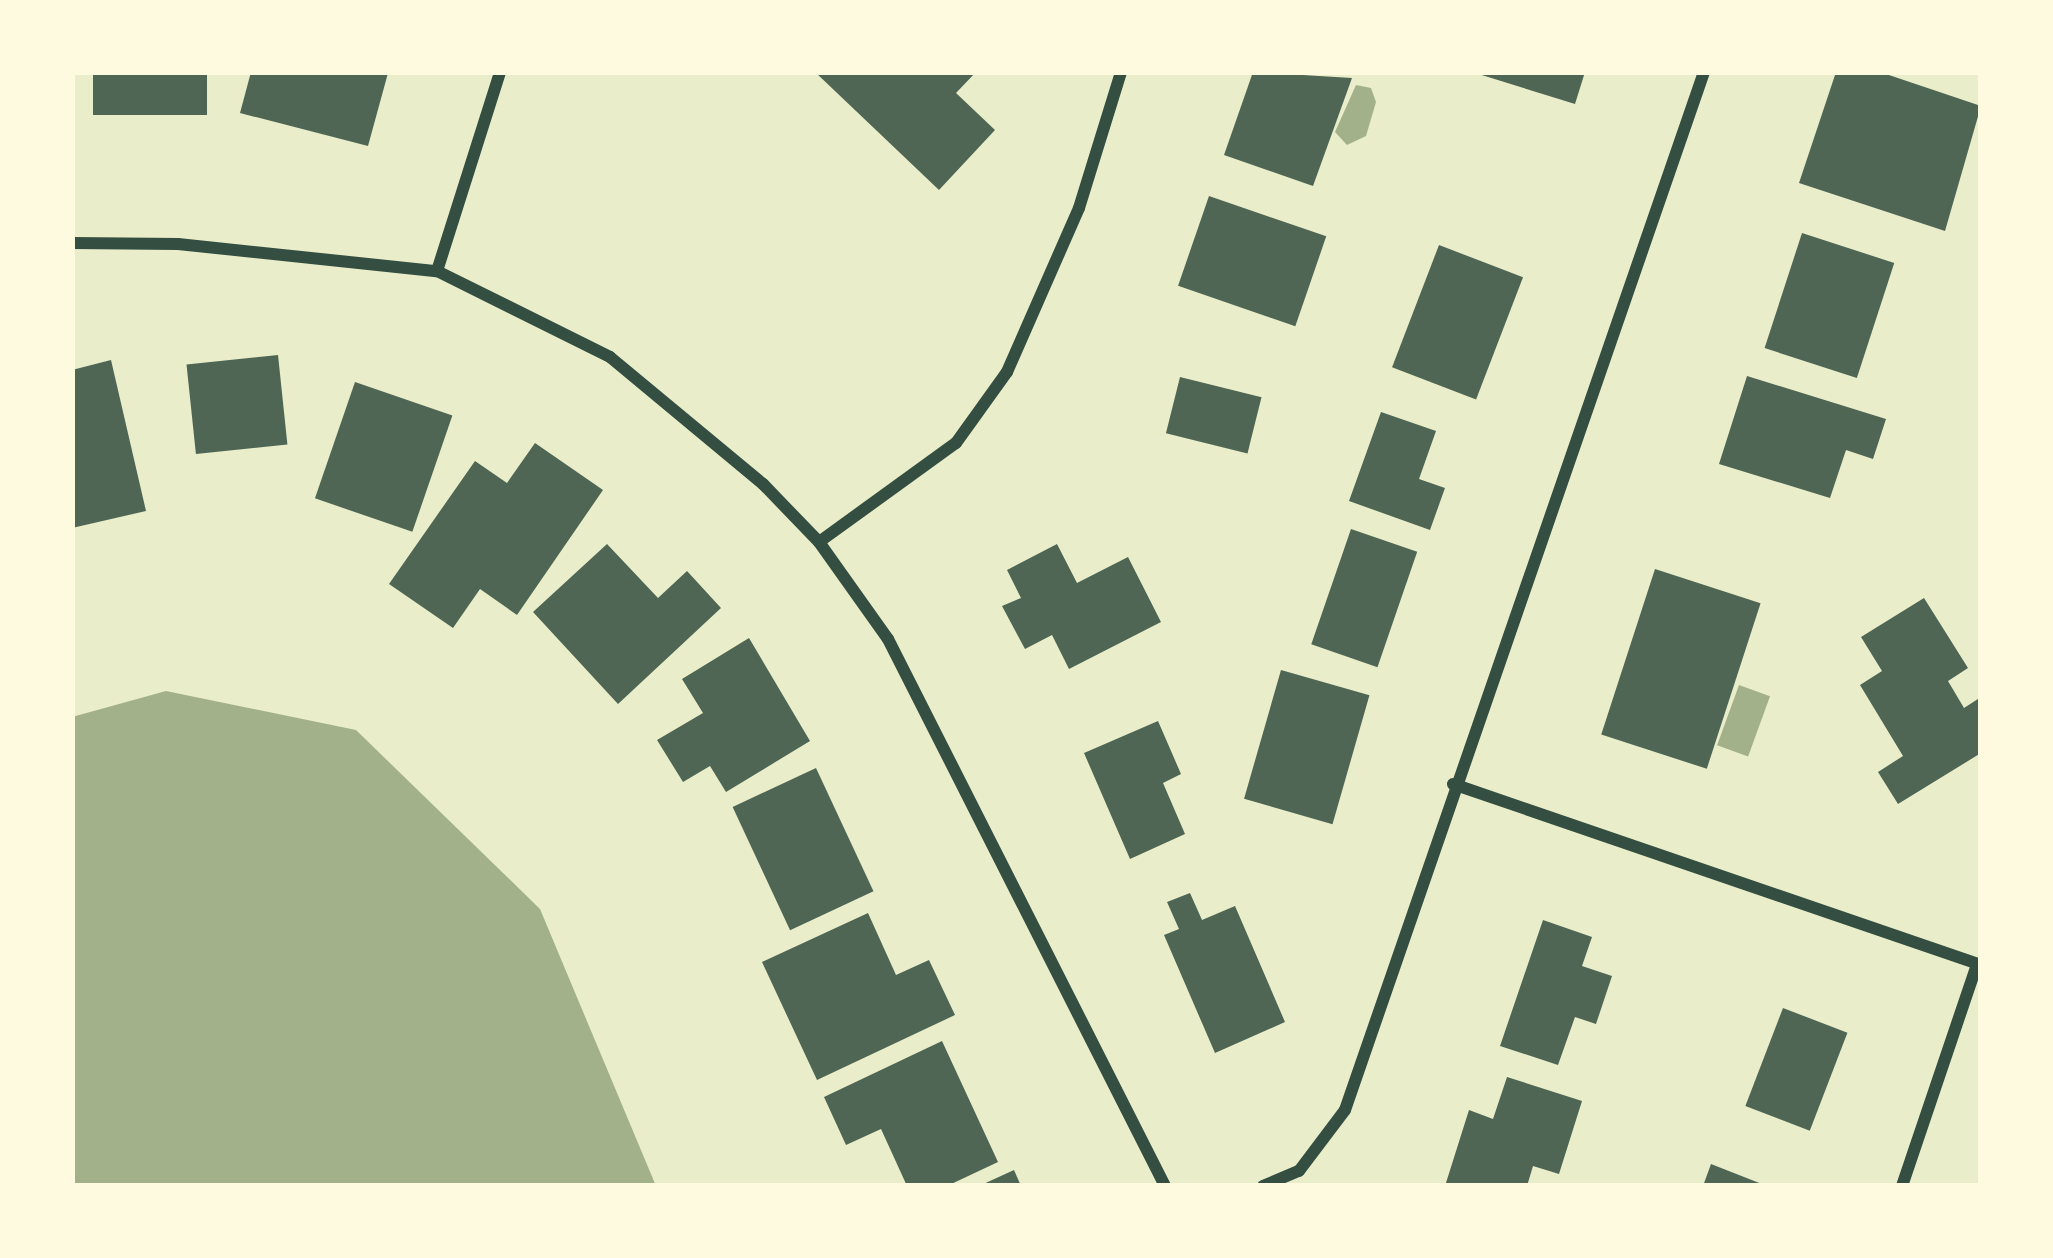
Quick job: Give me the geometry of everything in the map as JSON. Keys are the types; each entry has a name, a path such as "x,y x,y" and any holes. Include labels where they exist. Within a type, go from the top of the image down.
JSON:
{"street":[{"path":"437,271 500,72"},
{"path":"819,542 956,443 1007,372 1079,208 1120,72"},
{"path":"1263,1186 1299,1171 1345,1110 1453,784 1704,72"},
{"path":"72,243 319,255 437,271 610,357 763,484 819,542 888,638 1165,1186"},
{"path":"1453,784 1979,964 1902,1186"}],"shaded area":[{"path":"1356,85 1371,88 1376,102 1366,136 1347,145 1335,132"},
{"path":"1739,685 1770,696 1748,756 1717,745"},
{"path":"166,691 356,730 540,909 656,1186 72,1186 72,717"}],"building":[{"path":"93,72 207,72 207,115 93,115"},
{"path":"251,72 388,73 368,146 240,113"},
{"path":"815,72 976,72 956,93 995,130 939,190"},
{"path":"1253,72 1352,78 1313,186 1224,155"},
{"path":"1472,72 1585,72 1575,104"},
{"path":"1836,72 1880,72 1981,106 1945,231 1799,183"},
{"path":"1209,196 1326,236 1295,326 1178,286"},
{"path":"1802,233 1894,263 1857,378 1765,348"},
{"path":"1439,245 1523,277 1476,400 1392,367"},
{"path":"278,355 287,445 196,454 187,365"},
{"path":"111,360 146,511 72,528 72,370"},
{"path":"1747,376 1886,419 1873,459 1846,450 1830,498 1719,464"},
{"path":"1180,377 1262,397 1247,454 1166,433"},
{"path":"355,382 452,416 412,532 315,498"},
{"path":"1381,412 1436,431 1419,479 1445,488 1430,530 1349,501"},
{"path":"535,443 603,490 517,615 480,589 453,628 389,584 475,461 507,483"},
{"path":"1351,529 1417,552 1377,667 1311,644"},
{"path":"607,544 658,598 687,571 721,608 618,704 533,612"},
{"path":"1057,544 1077,583 1128,557 1161,622 1069,669 1052,635 1025,649 1002,606 1021,598 1007,570"},
{"path":"1655,569 1761,603 1707,769 1601,734"},
{"path":"1924,598 1968,668 1948,681 1964,708 1981,697 1981,753 1898,804 1878,772 1903,756 1860,685 1882,671 1861,637"},
{"path":"749,638 810,741 726,792 710,766 683,782 657,740 703,713 682,679"},
{"path":"1281,670 1369,695 1333,824 1244,799"},
{"path":"1158,721 1181,774 1163,783 1185,834 1130,859 1084,753"},
{"path":"816,768 873,891 790,930 733,807"},
{"path":"1190,893 1202,920 1235,906 1285,1022 1215,1053 1164,935 1179,929 1167,902"},
{"path":"868,913 896,975 929,960 955,1015 817,1080 762,962"},
{"path":"1543,920 1592,937 1582,966 1612,976 1596,1024 1575,1017 1558,1065 1500,1046"},
{"path":"1783,1008 1847,1033 1810,1131 1745,1106"},
{"path":"942,1041 998,1162 947,1186 907,1186 881,1129 846,1145 824,1097"},
{"path":"1507,1077 1582,1101 1559,1174 1533,1166 1527,1186 1445,1186 1469,1110 1493,1119"},
{"path":"1711,1164 1767,1186 1703,1186"},
{"path":"1014,1170 1021,1186 979,1186"}]}
